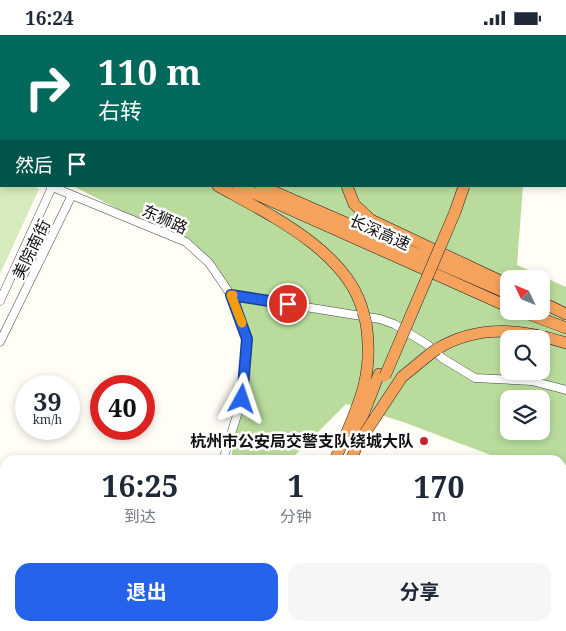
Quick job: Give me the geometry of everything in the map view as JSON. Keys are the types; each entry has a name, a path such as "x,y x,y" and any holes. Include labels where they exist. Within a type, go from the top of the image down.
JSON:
{"highway":[{"path":"220,187 296,233 327,256 352,286 364,317 368,339 366,387 338,455"},
{"name":"长深高速","path":"240,187 500,303"},
{"name":"长深高速","path":"263,187 500,289"},
{"path":"346,187 354,204 371,220 500,281"},
{"path":"353,455 382,375 457,187"},
{"path":"339,455 363,415 382,375 455,212 464,187"},
{"path":"550,307 566,315"},
{"path":"550,309 566,315"},
{"path":"544,320 566,329"},
{"path":"357,445 402,377 433,351 472,333 499,331 524,332 566,343"}],"street":[{"name":"东狮路","path":"51,187 186,242 209,263 231,295 247,339 242,399 224,455"},
{"name":"美院南街","path":"0,301 51,187"},
{"name":"美院南街","path":"0,342 72,195"},
{"path":"231,295 380,319 394,324 428,345 442,358 475,378 532,381 566,391"}],"green space":[{"path":"0,187 35,187 39,189 0,274"},
{"path":"75,187 523,187 517,265 528,270 500,270 500,320 550,320 550,280 566,287 566,455 491,455 403,422 346,404 295,455 232,455 247,339 231,295 209,263 173,237"}],"slow traffic":[{"path":"233,295 231,295 235,301 242,323"}],"place":[{"name":"杭州市公安局交警支队绕城大队","path":"424,441"}],"route":[{"path":"242,399 247,339 235,301 231,295 288,304"}]}
